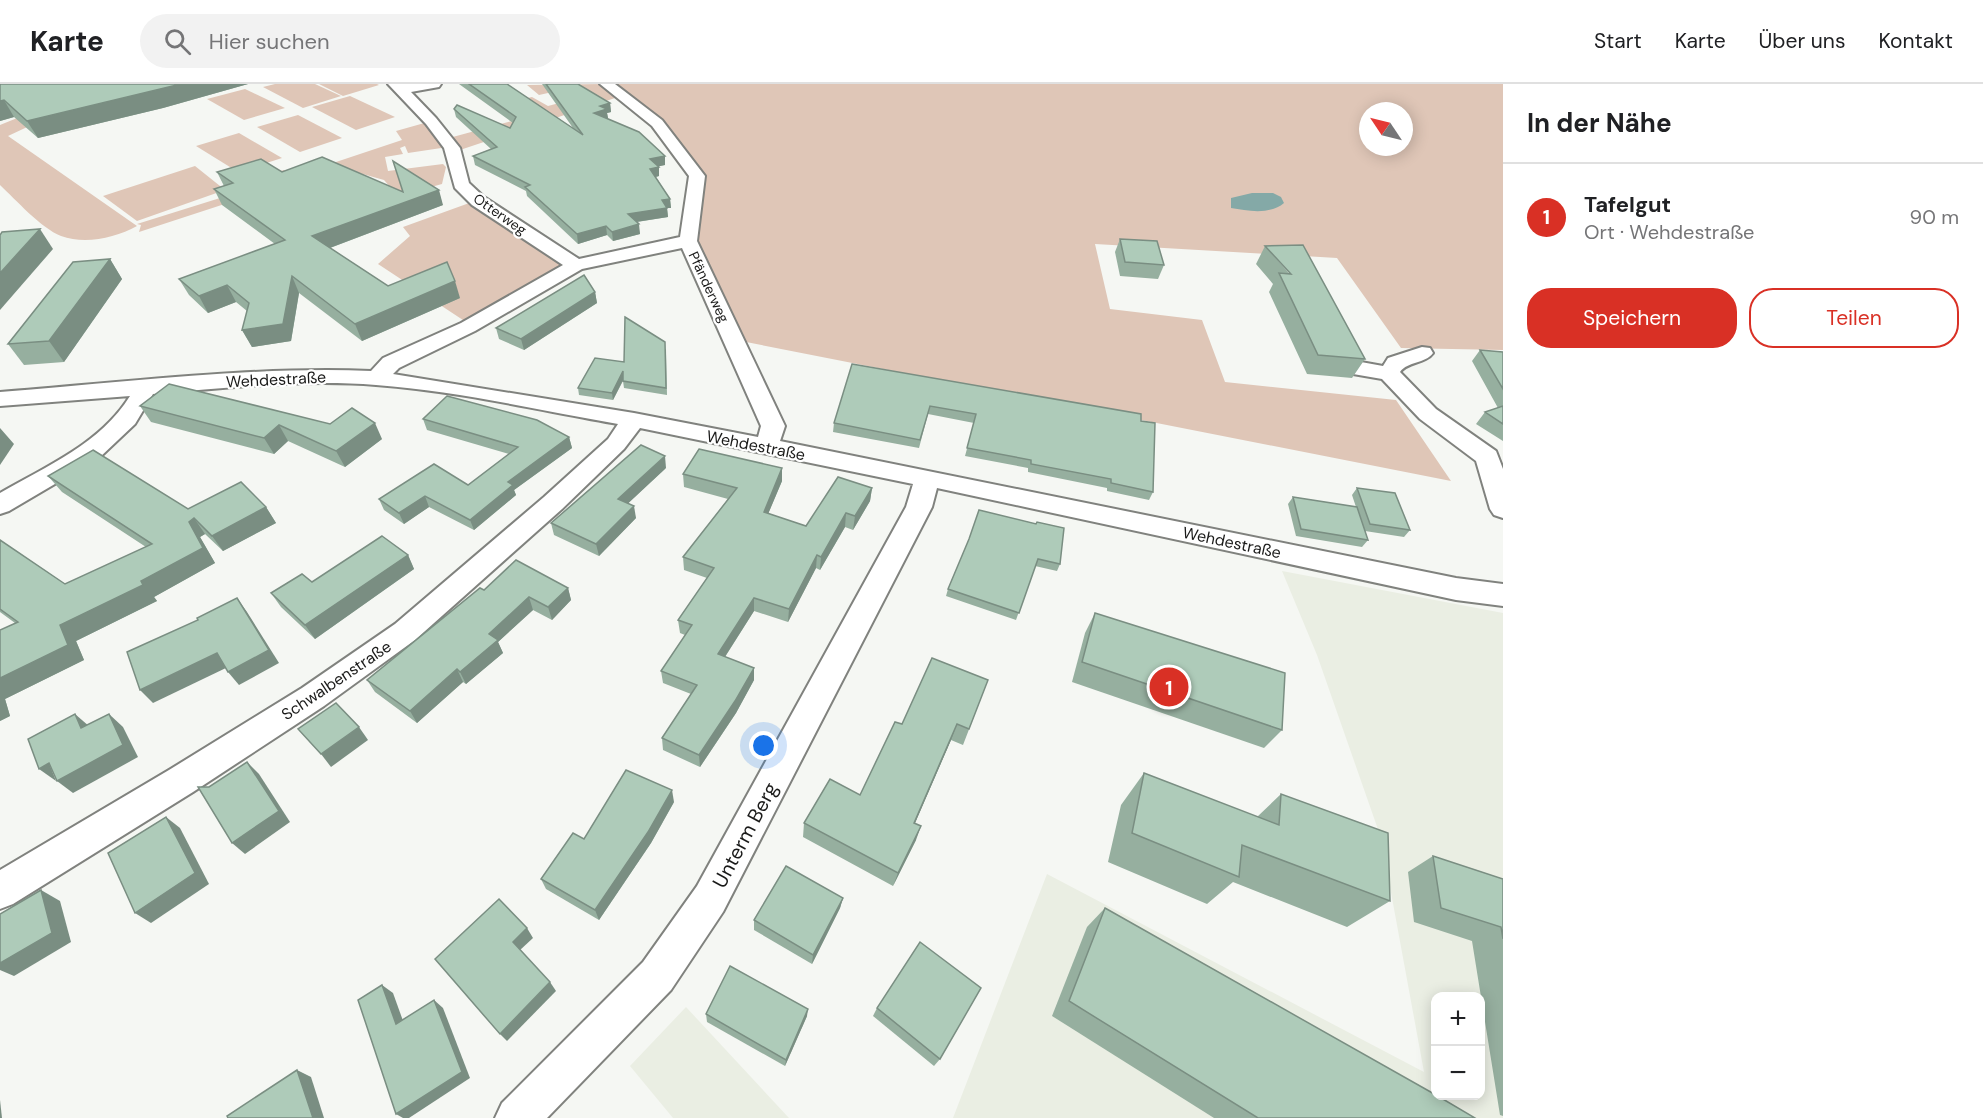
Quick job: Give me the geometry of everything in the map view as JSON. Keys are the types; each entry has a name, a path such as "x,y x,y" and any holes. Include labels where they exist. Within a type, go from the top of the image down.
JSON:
{"street":[{"name":"Otterweg","path":"397,87 434,84"},
{"name":"Pfänderweg","path":"607,84 657,123 697,176 688,242 773,426 766,447"},
{"name":"Otterweg","path":"397,87 431,121 452,148 461,185 478,201 576,265"},
{"path":"377,378 390,363 468,327 576,265 688,242"},
{"path":"1389,373 1396,363 1422,353"},
{"path":"1361,369 1389,373 1428,414 1487,457 1503,509"},
{"name":"Wehdestraße","path":"0,399 268,379 332,376 377,378 445,387 634,420 927,478 1456,589 1503,595"},
{"path":"0,505 90,452 127,419 146,389"},
{"name":"Schwalbenstraße","path":"0,891 313,697 405,632 553,503 616,444 634,420"},
{"name":"Unterm Berg","path":"517,1118 657,976 710,899 914,517 927,478"}],"shaded area":[{"path":"275,84 315,84 341,96 303,108 263,87"},
{"path":"319,84 377,84 379,85 343,96"},
{"path":"602,84 615,98 460,150 449,138 512,121 493,106 532,97 548,106 589,95 575,87 539,95 527,85"},
{"path":"611,84 1503,84 1503,350 1401,348 1337,258 1095,244 1110,309 1202,320 1225,382 1396,400 1451,481 736,340 696,236 702,174"},
{"path":"245,89 285,108 244,120 207,99"},
{"path":"350,96 395,117 356,130 312,107"},
{"path":"27,114 40,121 8,136 137,226 100,239 70,239 53,232 37,220 0,185 0,125"},
{"path":"298,115 342,138 300,152 257,127"},
{"path":"428,122 448,147 408,153 405,146 400,148 403,154 385,157 388,171 443,164 446,167 442,184 398,196 384,180 338,167 139,232 141,225 137,224 284,178 277,172 284,170 294,176 402,140 396,131"},
{"path":"239,133 282,158 238,172 196,146"},
{"path":"195,166 225,190 137,221 103,196"},
{"path":"472,202 567,266 466,322 378,264 410,236 403,227"},
{"path":"1282,571 1503,613 1503,1118 953,1118 1047,874 1424,1072 1381,838 1317,655"},
{"path":"686,1007 789,1118 673,1118 630,1066"}],"water":[{"path":"1252,193 1273,193 1281,197 1284,203 1266,211 1231,208 1231,198"}],"building":[{"path":"0,84 181,84 27,121 4,100 0,101"},
{"path":"469,84 507,84 583,135 546,84 578,84 610,103 600,106 607,109 594,113 639,132 665,156 650,159 659,167 650,169 670,199 662,200 667,208 628,214 639,224 612,232 606,226 577,234 525,187 530,185 473,156 497,147 454,109 457,105 510,128 516,117"},
{"path":"322,157 403,192 393,161 439,190 312,236 388,286 447,262 455,281 355,324 292,276 283,324 242,330 249,303 227,285 199,296 179,279 285,240 214,189 233,183 217,172 261,159 282,172"},
{"path":"40,229 0,273 0,235 2,232"},
{"path":"1120,239 1157,241 1164,265 1125,262"},
{"path":"1303,245 1365,359 1318,355 1279,273 1291,274 1265,246"},
{"path":"110,259 49,341 8,344 73,262"},
{"path":"584,275 595,292 521,339 496,328"},
{"path":"625,317 665,342 666,388 623,381 623,371 612,393 578,388 595,358 624,362"},
{"path":"1480,350 1503,352 1503,389"},
{"path":"852,364 1141,414 1141,421 1155,423 1153,492 1111,483 1111,479 1031,464 1031,460 967,448 976,414 930,406 920,440 834,423"},
{"path":"169,384 330,424 352,408 375,423 336,451 279,425 264,438 140,406"},
{"path":"447,396 537,420 569,437 508,482 513,485 470,520 425,496 399,513 379,499 434,464 468,485 518,447 423,419"},
{"path":"1503,406 1503,424 1485,412"},
{"path":"641,445 665,456 618,499 634,506 596,544 551,523"},
{"path":"699,449 782,468 764,512 806,526 838,477 872,488 855,516 846,513 821,557 817,555 789,609 754,598 718,654 754,668 699,755 662,738 697,685 661,671 692,625 678,620 714,568 683,557 737,488 683,474"},
{"path":"93,450 188,509 241,482 266,507 212,536 194,518 189,522 203,548 141,581 143,585 60,625 68,645 0,678 0,630 18,622 0,609 0,540 65,584 152,544 48,476"},
{"path":"1357,488 1395,493 1410,530 1370,524"},
{"path":"1293,497 1357,507 1368,540 1301,529"},
{"path":"979,510 1036,524 1037,522 1064,528 1060,564 1038,559 1019,613 948,589"},
{"path":"382,536 408,555 305,625 271,593 302,574 312,582"},
{"path":"516,560 568,588 548,607 529,597 489,634 498,640 460,672 457,669 410,711 367,680 480,588 484,590"},
{"path":"237,598 269,650 228,672 217,653 140,690 127,652 198,620 197,618"},
{"path":"1095,613 1285,673 1282,730 1082,662"},
{"path":"932,658 988,680 969,729 957,724 914,823 921,826 898,873 804,823 830,779 860,795 895,722 902,724"},
{"path":"336,703 359,727 321,754 298,729"},
{"path":"75,714 81,728 109,714 123,745 57,781 49,763 39,769 28,739"},
{"path":"247,762 279,811 232,843 198,787 209,787"},
{"path":"626,770 672,790 648,832 595,910 541,879 573,833 584,839"},
{"path":"1144,773 1279,825 1281,794 1388,833 1390,901 1242,845 1239,877 1132,833"},
{"path":"166,817 195,873 135,913 108,853"},
{"path":"1433,856 1503,879 1503,939 1501,927 1441,908"},
{"path":"786,866 843,898 813,955 754,920"},
{"path":"41,890 52,933 0,963 0,914"},
{"path":"499,899 527,928 513,942 550,982 500,1034 435,959"},
{"path":"1105,908 1431,1092 1431,1100 1444,1100 1475,1118 1258,1118 1069,1001"},
{"path":"920,942 981,988 940,1059 877,1008"},
{"path":"730,966 808,1009 786,1060 706,1014"},
{"path":"382,985 396,1024 434,1000 462,1072 396,1114 358,1000"},
{"path":"297,1070 313,1118 228,1118 227,1116"}],"place":[{"name":"Tafelgut","path":"1169,687"}]}
